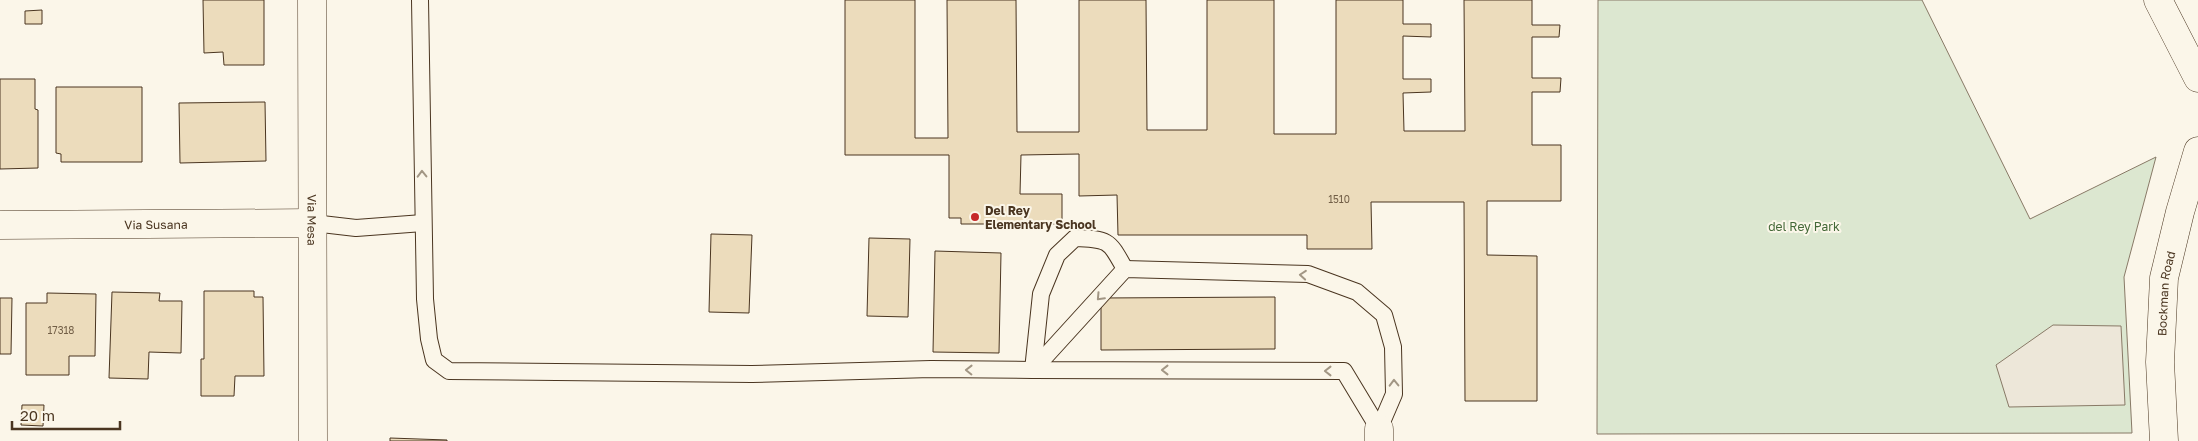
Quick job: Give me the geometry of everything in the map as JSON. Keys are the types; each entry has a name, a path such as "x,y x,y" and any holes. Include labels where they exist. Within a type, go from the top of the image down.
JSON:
{"street":[{"name":"Via Mesa","path":"312,0 313,441"},
{"path":"2158,0 2198,78"},
{"name":"Bockman Road","path":"2164,441 2160,362 2164,278 2189,212 2198,150"},
{"name":"Via Susana","path":"0,225 313,222"}],"lane":[{"path":"420,0 425,299 429,339 434,360 449,371 752,374 931,369 1344,371 1379,435"},
{"path":"313,222 356,228 423,223"},
{"path":"1033,370 1041,294 1057,255 1075,238 1095,238 1110,244 1125,270"},
{"path":"1033,370 1125,270 1308,274 1357,292 1384,316 1393,347 1394,394 1379,435"}],"green space":[{"name":"del Rey Park","path":"1598,0 1922,0 2030,219 2156,157 2124,277 2132,433 1597,434"}],"shaded area":[{"path":"2053,325 2121,326 2125,405 2009,407 1996,365"}],"building":[{"path":"203,0 264,0 264,65 224,65 223,52 204,53"},
{"path":"845,0 915,0 915,138 948,138 947,0 1016,0 1017,132 1079,132 1079,0 1146,0 1147,130 1207,130 1207,0 1274,0 1274,134 1336,134 1336,0 1403,0 1403,24 1431,24 1431,37 1403,36 1403,79 1431,79 1431,92 1403,93 1404,131 1465,131 1464,0 1532,0 1532,25 1560,25 1559,37 1532,37 1532,78 1561,78 1560,92 1532,92 1532,145 1561,145 1561,201 1487,201 1487,255 1537,256 1537,401 1465,401 1464,202 1371,202 1372,249 1307,249 1307,235 1118,235 1117,195 1079,196 1079,154 1021,155 1020,194 1062,194 1062,224 961,224 961,218 949,218 949,155 845,155"},
{"path":"42,10 42,24 25,24 25,11"},
{"path":"0,79 35,79 35,109 38,110 38,168 0,169"},
{"path":"56,87 142,87 142,162 61,162 61,154 56,153"},
{"path":"265,102 266,161 180,163 179,103"},
{"path":"711,234 752,235 749,313 709,312"},
{"path":"869,238 910,239 908,317 867,316"},
{"path":"935,251 1001,253 999,353 933,352"},
{"path":"204,291 254,291 254,297 263,297 264,376 235,376 234,396 201,396 201,359 204,359"},
{"path":"112,292 160,293 159,301 182,301 181,353 149,352 148,379 109,378"},
{"path":"47,293 96,294 95,356 69,356 69,375 26,375 26,303 47,303"},
{"path":"1275,297 1275,349 1101,350 1101,298"},
{"path":"0,298 12,298 11,354 0,354"},
{"path":"22,405 44,405 43,426 21,425"},
{"path":"390,438 447,440 447,441 390,441"}],"place":[{"name":"Del Rey Elementary School","path":"975,217"}]}
